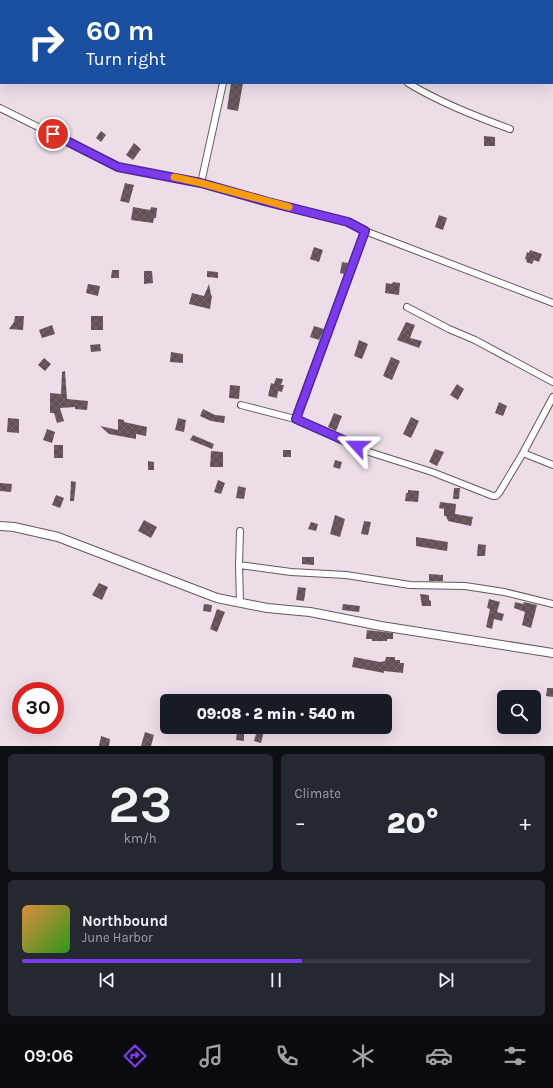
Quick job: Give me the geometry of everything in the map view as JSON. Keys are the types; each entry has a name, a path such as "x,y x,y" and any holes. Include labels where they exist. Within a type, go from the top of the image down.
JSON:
{"street":[{"path":"201,183 223,84"},
{"path":"410,84 478,117 510,129"},
{"path":"0,108 118,167 201,183 348,222 365,231 553,303"},
{"path":"296,419 365,231"},
{"path":"407,307 449,329 475,340 553,382"},
{"path":"241,405 296,419 369,452 432,472 490,496 496,496 499,494 523,453 553,397"},
{"path":"523,453 553,465"},
{"path":"0,526 14,527 58,537 217,598 267,608 310,612 381,626 553,653"},
{"path":"240,531 238,566 240,602"},
{"path":"238,566 291,572 346,574 410,585 465,586 504,592 553,604"}],"building":[{"path":"231,84 243,84 238,111 227,109"},
{"path":"101,131 106,135 101,142 96,138"},
{"path":"484,136 495,137 495,146 484,146"},
{"path":"134,143 141,149 133,160 126,155"},
{"path":"125,183 134,185 129,203 120,201"},
{"path":"133,207 150,210 151,207 157,208 156,218 154,218 153,223 131,220"},
{"path":"439,215 447,218 443,230 435,227"},
{"path":"314,247 323,250 319,262 310,259"},
{"path":"530,250 542,254 539,262 534,260 532,264 526,262 527,260 525,259 527,252 529,253"},
{"path":"342,262 348,263 344,274 340,273"},
{"path":"112,270 119,270 119,278 111,278"},
{"path":"144,271 152,271 153,283 144,284"},
{"path":"207,271 218,272 218,278 207,277"},
{"path":"393,282 400,283 399,295 385,293 386,283 392,284"},
{"path":"88,284 100,286 98,296 86,293"},
{"path":"209,284 212,296 210,309 189,304 192,293 204,296"},
{"path":"15,316 24,316 23,330 9,329 14,322"},
{"path":"91,316 103,316 103,330 91,330"},
{"path":"406,322 415,325 410,338 422,341 419,348 397,340"},
{"path":"52,325 55,334 42,338 39,330"},
{"path":"314,326 324,329 319,340 310,337"},
{"path":"359,340 368,344 362,359 354,356"},
{"path":"100,344 101,351 91,352 90,345"},
{"path":"171,352 183,354 183,363 170,362"},
{"path":"391,357 400,361 392,380 383,376"},
{"path":"44,358 51,364 45,371 38,365"},
{"path":"65,371 67,399 88,401 87,410 75,409 75,407 60,408 64,421 57,423 54,413 50,413 50,393 61,394 62,372"},
{"path":"276,378 283,379 281,385 284,385 282,392 278,391 277,398 268,396 271,383 274,384"},
{"path":"457,384 464,389 458,400 450,395"},
{"path":"230,385 240,386 239,399 229,398"},
{"path":"499,402 507,406 503,416 495,413"},
{"path":"203,409 215,415 225,416 224,423 211,421 200,416"},
{"path":"334,413 342,416 336,431 328,427"},
{"path":"411,417 419,421 411,438 403,434"},
{"path":"8,418 19,419 19,433 7,432"},
{"path":"178,418 186,420 184,432 175,430"},
{"path":"118,419 124,420 124,422 147,427 146,436 136,434 136,439 109,434 100,426 118,430"},
{"path":"47,429 55,432 52,443 43,440"},
{"path":"193,435 214,444 212,449 190,440"},
{"path":"54,445 63,445 63,458 54,458"},
{"path":"435,449 444,452 437,466 429,462"},
{"path":"283,450 291,450 291,457 283,457"},
{"path":"211,451 223,452 223,467 210,467"},
{"path":"335,460 342,462 340,469 333,467"},
{"path":"148,461 154,462 154,470 148,470"},
{"path":"218,480 225,483 221,494 214,492"},
{"path":"71,481 76,482 74,501 70,501"},
{"path":"0,483 12,484 11,492 0,491"},
{"path":"238,486 246,488 244,499 236,498"},
{"path":"454,488 460,488 459,499 453,499"},
{"path":"408,490 419,491 418,502 405,501"},
{"path":"56,495 64,498 60,508 52,505"},
{"path":"440,502 456,504 455,514 473,517 471,526 448,521 446,516 444,516 444,509 439,508"},
{"path":"335,515 345,519 340,537 330,534"},
{"path":"144,520 157,527 151,538 138,531"},
{"path":"364,521 371,522 368,535 361,534"},
{"path":"311,522 318,524 316,531 308,529"},
{"path":"416,537 448,542 447,551 416,546"},
{"path":"478,544 486,545 485,556 477,556"},
{"path":"302,557 314,557 314,565 302,564"},
{"path":"429,574 443,575 443,581 429,581"},
{"path":"99,583 108,587 102,600 92,595"},
{"path":"298,587 306,588 304,601 296,600"},
{"path":"420,594 429,595 431,606 422,606"},
{"path":"489,599 500,602 497,612 504,614 502,621 494,619 492,629 486,627 490,609 487,608"},
{"path":"515,602 523,604 524,602 537,605 531,628 522,625 525,612 514,608"},
{"path":"204,604 212,605 211,612 203,611"},
{"path":"343,604 360,606 359,612 342,610"},
{"path":"217,609 225,612 217,632 210,629"},
{"path":"367,630 393,633 393,639 387,639 387,641 372,641 372,639 366,639"},
{"path":"354,657 380,662 385,661 386,657 395,657 395,660 400,660 400,663 404,663 403,673 384,671 384,673 352,667"},
{"path":"547,688 553,688 553,697 546,696"},
{"path":"145,732 154,735 151,746 141,746"},
{"path":"237,734 244,734 244,741 236,740"},
{"path":"256,734 263,734 261,743 254,741"},
{"path":"101,736 110,739 109,746 99,746"}],"slow traffic":[{"path":"174,177 289,207"}],"route":[{"path":"53,134 118,167 201,183 348,222 365,231 296,419 357,446"}]}
